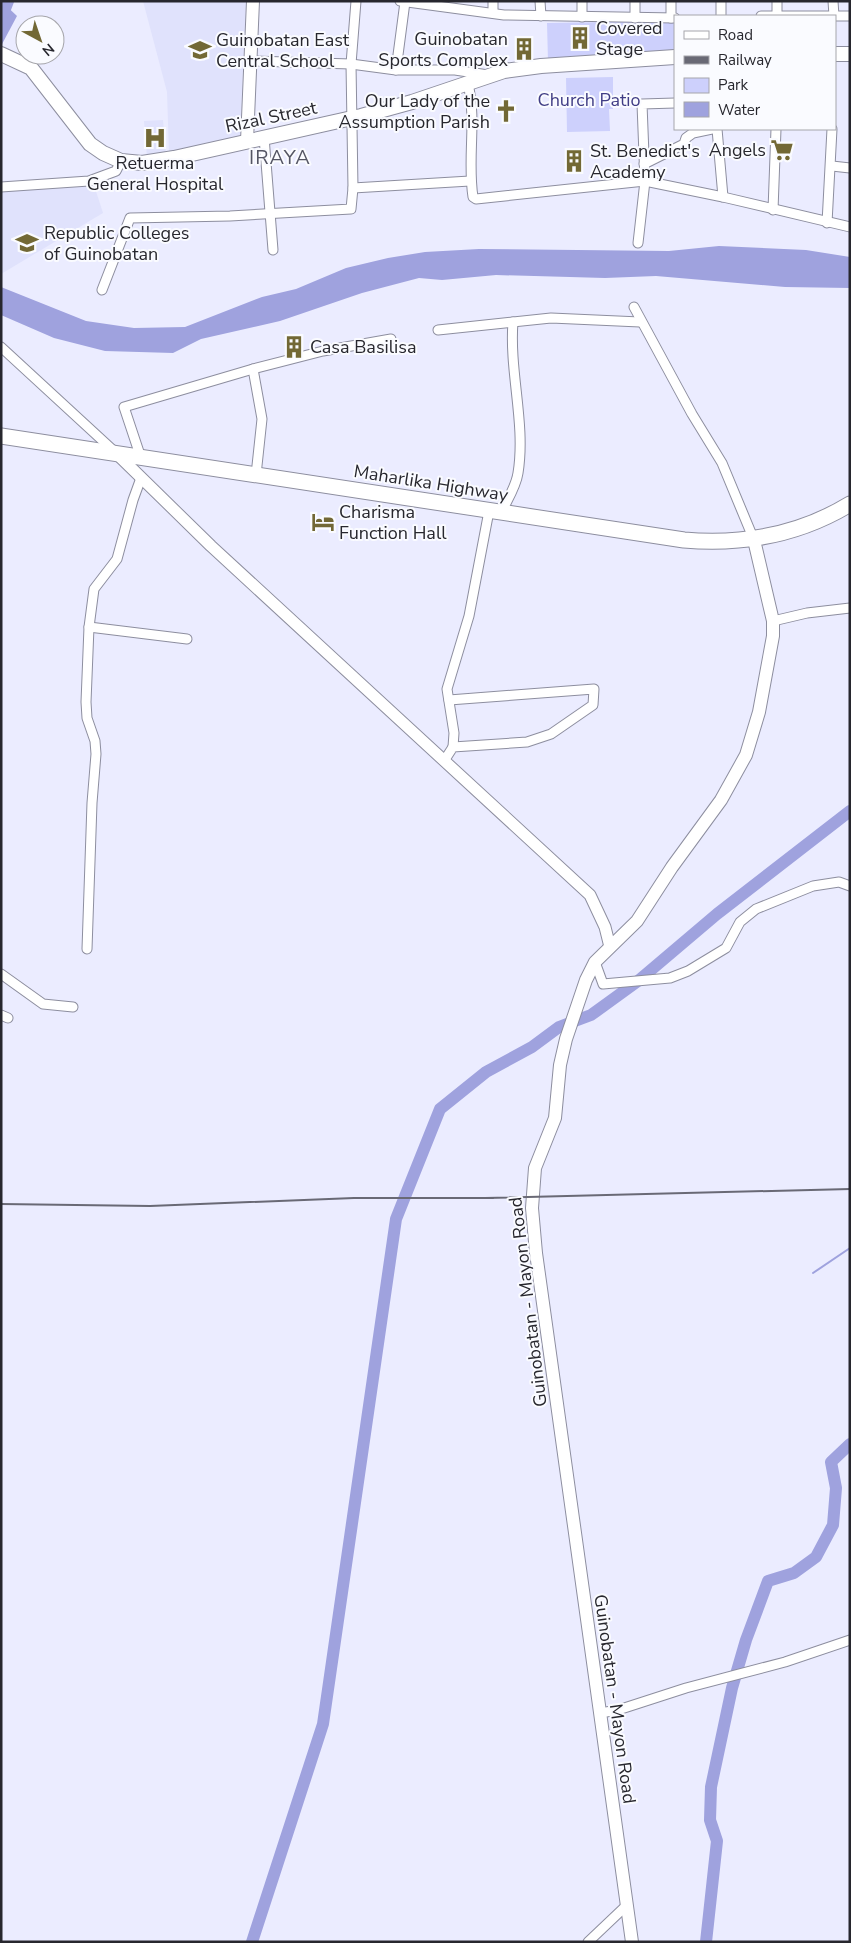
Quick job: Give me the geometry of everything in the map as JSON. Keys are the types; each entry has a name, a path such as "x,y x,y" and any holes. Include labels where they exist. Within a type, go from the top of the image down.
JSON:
{"highway":[{"name":"Maharlika Highway","path":"1,436 684,540 720,542 754,540 814,523 850,504"}],"main road":[{"path":"246,141 254,1"},
{"name":"Rizal Street","path":"2,54 31,68 90,144 103,153 121,161 142,162 174,158 351,119 468,84 490,75 541,66 674,57"},
{"path":"836,54 850,54"},
{"name":"Guinobatan - Mayon Road","path":"632,1942 536,1252 532,1208 535,1168 555,1118 556,1088 566,1039 595,962 636,920 721,800 746,755 759,712 774,621 754,540"}],"street":[{"path":"102,290 130,218 351,209 353,188 351,64 356,1"},
{"path":"400,1 493,13 541,16 673,18 671,1"},
{"path":"493,1 493,13"},
{"path":"540,1 541,16"},
{"path":"582,1 582,17"},
{"path":"635,18 636,1"},
{"path":"721,1 721,15"},
{"path":"777,1 777,15"},
{"path":"833,1 834,15"},
{"path":"396,70 405,2"},
{"path":"836,16 850,16"},
{"path":"250,61 351,64 396,70 455,70 490,75"},
{"path":"468,84 471,108 470,181 473,197 481,200 645,181 723,196 850,228"},
{"path":"638,243 645,181 642,104 674,103"},
{"path":"644,164 684,144 686,138 693,133 707,130"},
{"path":"717,130 723,196"},
{"path":"773,210 776,130"},
{"path":"827,223 832,166 832,130"},
{"path":"264,137 272,212 273,250"},
{"path":"1,187 89,181 116,170 121,161"},
{"path":"832,166 850,168"},
{"path":"353,188 470,181"},
{"path":"634,307 640,322 692,414 719,457 754,540"},
{"path":"438,330 483,323 552,318 640,322"},
{"path":"444,761 453,747 454,733 447,690 469,616 495,512 518,472 518,408 511,338 512,322"},
{"path":"140,458 124,407 253,369 323,351 390,339"},
{"path":"1,347 117,454 211,546 288,614 590,895 605,927 610,947"},
{"path":"253,369 262,419 256,476"},
{"path":"88,949 92,804 96,754 95,741 87,718 86,702 89,627 94,590 117,559 141,478"},
{"path":"774,621 806,613 850,608"},
{"path":"89,627 187,639"},
{"path":"449,700 594,689 593,705 551,734 527,742 453,747"},
{"path":"595,962 603,984 670,978 688,971 726,948 740,922 756,909 813,886 839,882 850,886"},
{"path":"1,974 44,1004 73,1007"},
{"path":"600,1714 850,1640"},
{"path":"588,1942 627,1905"}],"shaded area":[{"name":"Guinobatan East Central School","path":"143,1 246,1 240,139 169,154 167,92"},
{"name":"Retuerma General Hospital","path":"163,120 166,155 147,157 144,121"},
{"name":"Republic Colleges of Guinobatan","path":"93,182 103,213 1,274 1,192"}],"green space":[{"path":"674,21 674,53 548,61 547,23"},
{"name":"Church Patio","path":"613,77 613,109 609,109 610,131 567,132 566,78"}],"water":[{"path":"1,1 16,15 1,46"},
{"path":"719,246 806,250 850,257 850,288 785,287 656,276 605,278 496,275 442,280 419,278 362,293 280,321 201,339 173,353 105,351 54,338 1,315 1,287 86,321 134,328 185,327 262,297 296,289 346,268 425,252 479,249 669,251"}],"waterway":[{"path":"1,19 8,1"},
{"path":"252,1942 323,1724 396,1219 440,1109 486,1072 532,1047 559,1027 591,1015 638,981 717,914 850,811"},
{"path":"813,1273 850,1248"},
{"path":"706,1942 717,1841 710,1820 711,1787 732,1688 746,1640 768,1581 794,1573 816,1557 833,1525 836,1488 831,1462 850,1444"}],"railway":[{"path":"485,1198 850,1189"},
{"path":"1,1204 150,1206 354,1198 493,1198"}],"place":[{"name":"Covered Stage","path":"580,38"},
{"name":"Guinobatan Sports Complex","path":"524,49"},
{"name":"Guinobatan East Central School","path":"200,50"},
{"name":"Our Lady of the Assumption Parish","path":"506,111"},
{"name":"Retuerma General Hospital","path":"155,138"},
{"name":"Angels","path":"782,150"},
{"name":"St. Benedict's Academy","path":"574,161"},
{"name":"Republic Colleges of Guinobatan","path":"27,243"},
{"name":"Casa Basilisa","path":"294,347"},
{"name":"Charisma Function Hall","path":"323,522"}],"district":[{"name":"IRAYA","path":"280,157"}]}
